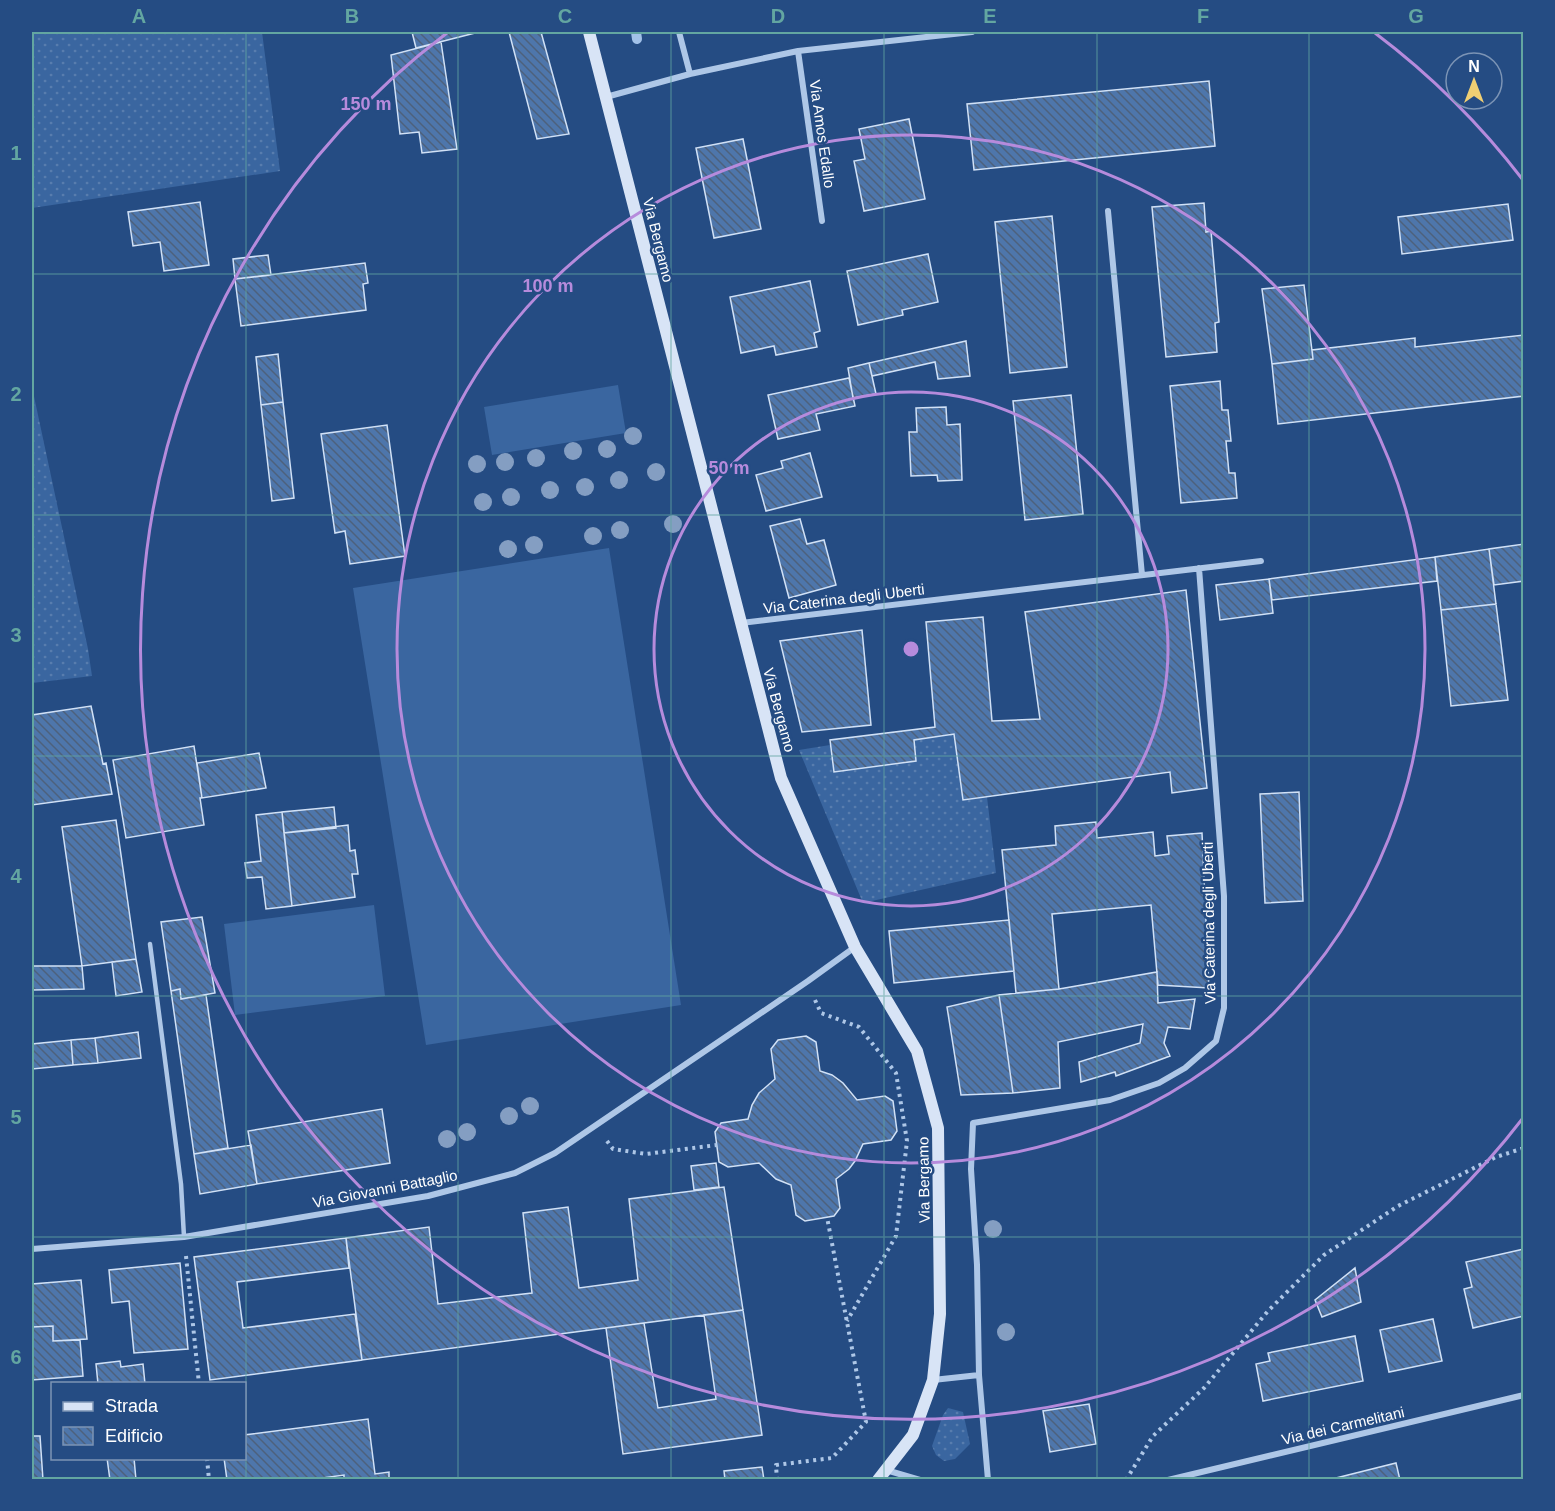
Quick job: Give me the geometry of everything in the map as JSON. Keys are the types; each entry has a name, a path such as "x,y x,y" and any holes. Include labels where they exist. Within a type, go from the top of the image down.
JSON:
{"main road":[{"name":"Via Bergamo","path":"589,32 781,778 855,947 918,1051 938,1128 940,1314 933,1380 914,1435 882,1474"}],"street":[{"path":"679,32 690,74"},
{"path":"606,98 690,74 798,51 972,32"},
{"name":"Via Amos Edallo","path":"798,51 822,220"},
{"path":"1108,211 1142,575"},
{"name":"Via Caterina degli Uberti","path":"741,623 1261,561"},
{"name":"Via Caterina degli Uberti","path":"979,1375 977,1265 971,1169 973,1123 1110,1100 1159,1083 1185,1068 1216,1041 1224,1008 1224,896 1200,567"},
{"name":"Via Giovanni Battaglio","path":"32,1250 184,1238 428,1196 515,1173 555,1154 855,947"},
{"path":"933,1380 979,1375 988,1479"},
{"name":"Via dei Carmelitani","path":"1168,1479 1524,1395"},
{"path":"882,1474 920,1479"}],"lane":[{"path":"150,944 182,1184 184,1238"}],"path":[{"path":"808,981 821,1013 859,1027 896,1073 907,1141 896,1236 847,1321"},
{"path":"596,1125 613,1149 646,1154 717,1145"},
{"path":"1126,1479 1153,1436 1204,1388 1268,1311 1324,1255 1398,1206 1496,1157 1524,1148"},
{"path":"777,1479 776,1465 832,1458 866,1422 827,1217"},
{"path":"184,1238 199,1382"},
{"path":"207,1460 209,1479"}],"shaded area":[{"path":"32,32 262,32 280,171 32,208"},
{"path":"618,385 626,433 492,455 484,407"},
{"path":"32,387 92,676 32,683"},
{"path":"609,548 681,1005 426,1045 353,588"},
{"path":"954,734 963,800 987,797 996,873 863,903 799,750 830,745 834,772 916,761 914,740"},
{"path":"374,905 385,996 235,1015 224,924"},
{"path":"948,1408 963,1412 970,1444 955,1459 944,1461 936,1455 932,1446 943,1415"}],"building":[{"path":"412,32 479,32 416,48"},
{"path":"509,32 541,32 569,134 537,139"},
{"path":"441,42 457,149 422,153 419,132 400,134 391,55"},
{"path":"1209,81 1215,146 974,170 967,104"},
{"path":"909,119 925,199 864,211 854,161 865,159 859,129"},
{"path":"743,139 761,229 714,238 696,148"},
{"path":"200,202 209,265 164,271 160,242 133,246 128,212"},
{"path":"1204,203 1206,232 1211,231 1219,322 1215,323 1217,352 1166,357 1152,207"},
{"path":"1508,204 1513,240 1402,254 1398,217"},
{"path":"1052,216 1067,367 1010,373 995,222"},
{"path":"928,254 938,302 902,310 903,315 858,325 847,271"},
{"path":"268,255 271,275 235,279 233,259"},
{"path":"365,263 368,283 363,284 366,310 241,326 235,279"},
{"path":"810,281 820,331 814,333 817,347 776,355 774,346 741,353 730,297"},
{"path":"1304,285 1313,359 1272,364 1262,289"},
{"path":"1524,335 1524,396 1278,424 1272,364 1313,359 1312,350 1415,338 1415,347"},
{"path":"966,341 970,376 938,379 935,362 872,376 869,363"},
{"path":"278,354 283,402 261,405 256,357"},
{"path":"869,363 876,394 853,398 848,368"},
{"path":"849,378 855,406 816,414 820,430 778,439 768,395"},
{"path":"1220,381 1222,410 1228,410 1231,441 1226,441 1229,473 1235,473 1237,498 1181,503 1170,386"},
{"path":"1071,395 1083,514 1025,520 1013,401"},
{"path":"283,402 294,498 272,501 261,405"},
{"path":"946,407 947,425 960,424 962,480 938,481 937,475 911,476 909,432 917,432 916,408"},
{"path":"387,425 405,556 350,564 345,531 335,533 321,434"},
{"path":"810,453 822,497 766,511 756,475 783,468 781,461"},
{"path":"800,519 807,544 824,540 836,585 789,598 770,526"},
{"path":"1524,544 1524,581 1494,585 1489,549"},
{"path":"1489,549 1496,604 1441,610 1435,557"},
{"path":"1435,557 1437,581 1272,600 1269,579"},
{"path":"1269,579 1273,613 1220,620 1216,585"},
{"path":"1186,590 1207,788 1172,793 1170,772 963,800 954,734 914,740 916,761 834,772 830,740 935,727 926,622 983,617 992,721 1040,719 1025,612"},
{"path":"1496,604 1508,700 1451,706 1441,610"},
{"path":"862,630 871,725 802,732 780,641"},
{"path":"91,706 112,794 32,805 32,715"},
{"path":"194,746 204,825 126,838 113,760"},
{"path":"259,753 266,788 202,798 197,763"},
{"path":"1299,792 1303,901 1265,903 1260,794"},
{"path":"334,807 336,828 284,833 282,812"},
{"path":"282,812 292,906 266,909 262,877 247,878 245,863 261,861 256,815"},
{"path":"116,820 136,959 82,966 62,827"},
{"path":"1096,822 1097,838 1153,832 1155,856 1169,854 1167,836 1202,833 1209,988 1158,985 1151,905 1052,914 1059,989 1016,993 1002,850 1056,845 1055,826"},
{"path":"348,825 350,851 355,850 358,874 352,874 355,897 292,906 284,833"},
{"path":"202,917 215,993 181,999 180,989 171,991 161,922"},
{"path":"1009,920 1014,971 894,983 889,931"},
{"path":"136,959 142,992 116,996 112,962"},
{"path":"32,966 82,966 84,989 32,990"},
{"path":"1157,972 1158,1003 1195,999 1190,1029 1168,1027 1164,1043 1170,1056 1116,1076 1115,1072 1081,1082 1079,1062 1140,1043 1143,1024 1058,1042 1060,1088 1013,1093 999,995 1059,989"},
{"path":"180,989 181,999 206,995 228,1148 194,1154 171,991"},
{"path":"999,995 1013,1093 961,1095 947,1007"},
{"path":"138,1032 141,1058 98,1063 95,1038"},
{"path":"806,1036 816,1042 820,1071 832,1075 843,1083 857,1100 885,1096 893,1101 897,1131 891,1140 863,1144 849,1169 836,1179 840,1208 834,1216 805,1221 796,1215 791,1185 776,1179 759,1163 728,1167 719,1162 715,1132 721,1123 748,1119 759,1093 775,1079 771,1049 778,1040"},
{"path":"95,1038 98,1063 73,1065 71,1040"},
{"path":"71,1040 73,1065 32,1069 32,1044"},
{"path":"382,1109 390,1163 257,1184 248,1131"},
{"path":"251,1145 257,1184 200,1194 194,1154"},
{"path":"716,1163 719,1187 694,1190 691,1166"},
{"path":"724,1187 743,1310 362,1360 346,1238 429,1227 438,1304 532,1293 523,1213 568,1207 579,1288 638,1280 629,1199"},
{"path":"346,1238 349,1268 237,1282 243,1328 355,1314 362,1360 210,1380 194,1257"},
{"path":"1524,1249 1524,1316 1473,1328 1464,1289 1472,1287 1466,1262"},
{"path":"180,1263 188,1349 134,1353 129,1301 112,1303 109,1270"},
{"path":"1355,1268 1361,1302 1322,1317 1315,1300"},
{"path":"81,1280 87,1339 53,1341 53,1326 32,1327 32,1284"},
{"path":"743,1310 762,1435 623,1454 606,1328 644,1323 658,1408 716,1399 704,1315"},
{"path":"1433,1319 1442,1361 1389,1372 1380,1330"},
{"path":"53,1326 53,1341 80,1340 83,1376 32,1380 32,1327"},
{"path":"1355,1336 1363,1381 1263,1401 1256,1364 1270,1361 1268,1353"},
{"path":"120,1361 121,1367 143,1364 145,1382 98,1382 96,1364"},
{"path":"1089,1404 1096,1444 1050,1452 1043,1411"},
{"path":"368,1419 375,1474 389,1472 389,1480 344,1480 344,1475 307,1480 227,1480 224,1460 246,1460 246,1435"},
{"path":"32,1436 40,1436 43,1480 32,1480"},
{"path":"107,1460 134,1460 136,1480 110,1480"},
{"path":"1396,1463 1400,1480 1328,1480"},
{"path":"762,1467 764,1480 725,1480 724,1471"}],"waterway":[{"path":"636,32 637,39"}]}
